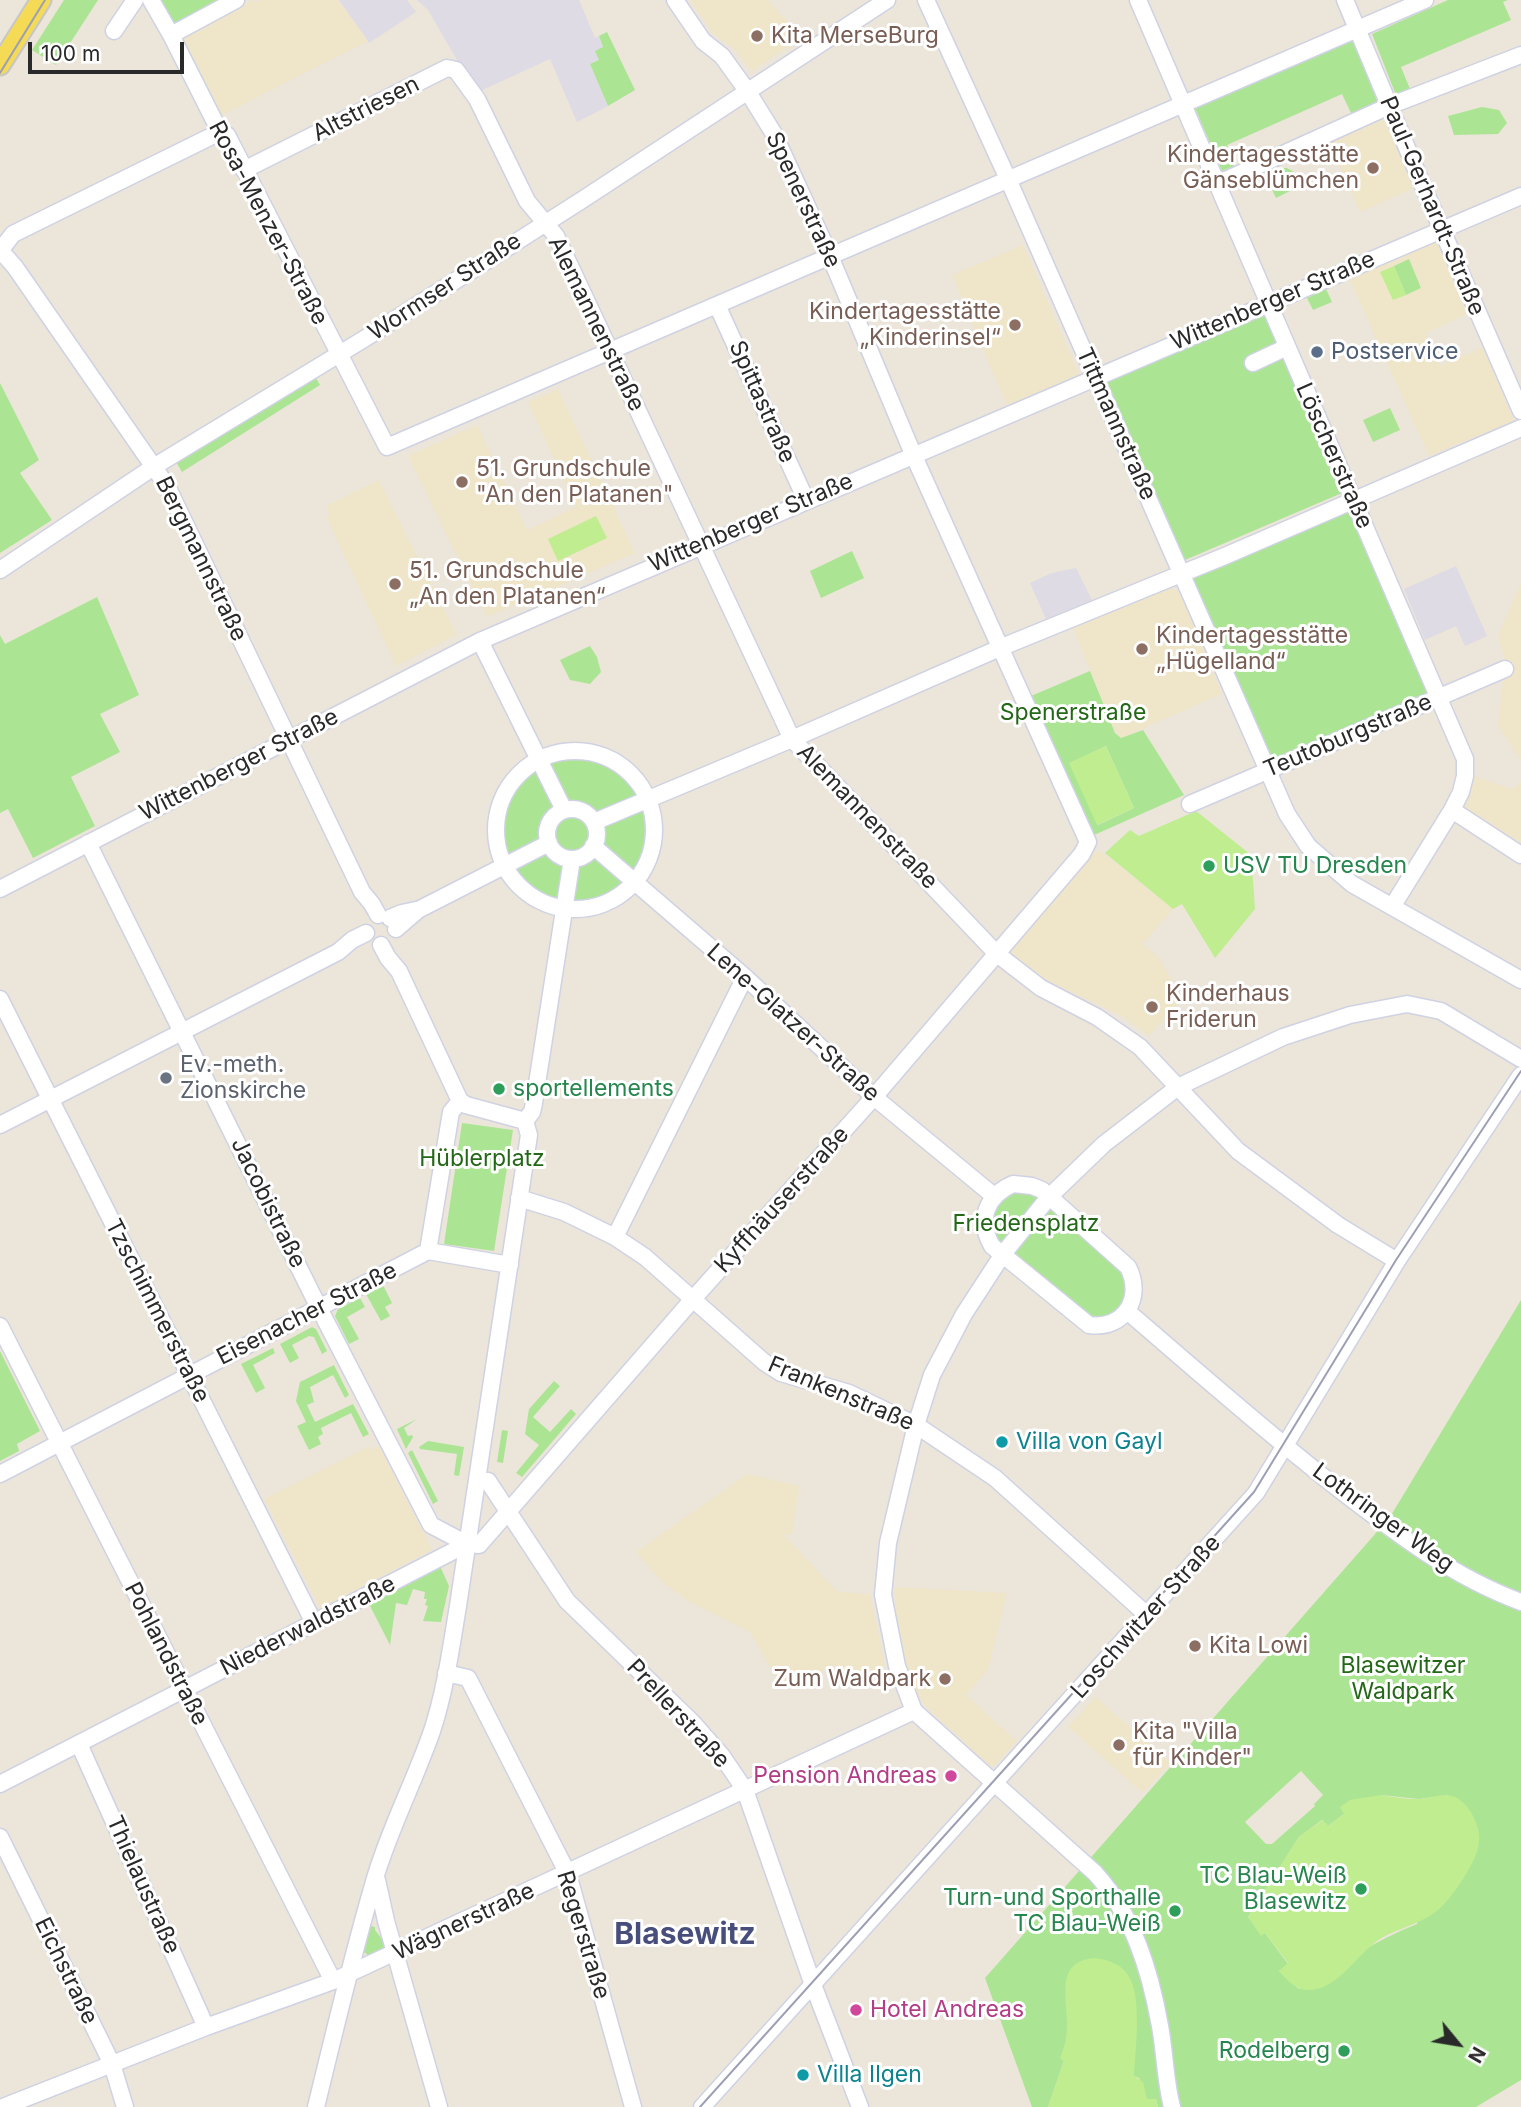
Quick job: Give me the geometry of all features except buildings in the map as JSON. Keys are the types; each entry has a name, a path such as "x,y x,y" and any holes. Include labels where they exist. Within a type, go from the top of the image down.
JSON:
{"main road":[{"path":"0,65 41,0"}],"street":[{"path":"114,31 135,0"},
{"name":"Rosa-Menzer-Straße","path":"151,0 220,132 227,135 387,447 610,351"},
{"path":"171,35 236,0"},
{"name":"Spenerstraße","path":"675,0 703,41 722,56 774,134 830,256 913,454 1088,842"},
{"name":"Wormser Straße","path":"0,570 155,466 364,339 887,0"},
{"name":"Tittmannstraße","path":"926,0 1008,179 1287,814 1308,846 1352,884 1521,980"},
{"name":"Löscherstraße","path":"1138,0 1465,759 1461,792 1392,907"},
{"name":"Paul-Gerhardt-Straße","path":"1345,0 1521,411"},
{"path":"610,351 1425,0"},
{"path":"1217,184 1389,106 1521,55"},
{"name":"Altstriesen","path":"244,170 447,68 456,70 477,99"},
{"name":"Alemannenstraße","path":"477,99 527,201 556,236 792,739 997,954 1041,988 1097,1017 1140,1047 1238,1151 1338,1225 1397,1261"},
{"path":"0,250 13,234 220,132"},
{"name":"Wittenberger Straße","path":"0,889 480,640 1521,196"},
{"name":"Bergmannstraße","path":"0,250 15,267 167,485 380,930 388,958 399,971 460,1101"},
{"name":"Spittastraße","path":"718,305 806,500"},
{"path":"1253,363 1287,347"},
{"path":"594,822 1521,428"},
{"path":"480,640 564,810"},
{"name":"Teutoburgstraße","path":"1190,804 1506,669"},
{"path":"574,751 605,757 628,772 648,800 653,827 648,858 634,882 601,904 578,909 564,908 534,898 519,886 504,866 496,831 502,800 516,777 538,761 556,753 574,751"},
{"path":"564,810 584,812 594,822 596,837 588,853 572,859 558,855 548,843 548,827 557,814 564,810"},
{"path":"1452,810 1521,855"},
{"name":"Kyffhäuserstraße","path":"467,1544 479,1545 509,1513 693,1299 874,1097 1082,855 1088,842"},
{"name":"Jacobistraße","path":"88,843 319,1308 431,1525 467,1544"},
{"path":"0,1125 338,952 352,940 380,930 548,843"},
{"name":"Lene-Glatzer-Straße","path":"593,846 745,977 874,1097 994,1196"},
{"path":"525,1121 532,1112 536,1093 572,859"},
{"path":"615,1237 745,977"},
{"name":"Tzschimmerstraße","path":"0,999 314,1623"},
{"path":"1172,2107 1161,2027 1149,1978 1124,1911 1095,1873 915,1711 897,1666 883,1595 888,1543 916,1425 932,1375 964,1314 1003,1254 1049,1197 1104,1144 1178,1087 1283,1037 1350,1015 1407,1004 1441,1011 1521,1059"},
{"name":"Loschwitzer Straße","path":"702,2107 1256,1493 1397,1261 1521,1074"},
{"path":"316,2107 341,1978 387,1842 432,1730 446,1673 477,1480 510,1265 529,1135 525,1121 515,1116 466,1105 460,1101 451,1112 428,1251 510,1265"},
{"path":"1013,1184 1032,1186 1049,1197 1128,1268 1135,1280 1135,1292 1127,1311 1109,1323 1088,1325 992,1246 983,1227 994,1196 1001,1189 1013,1184"},
{"name":"Frankenstraße","path":"519,1198 564,1212 615,1237 645,1257 764,1362 781,1373 849,1393 916,1425 995,1478 1147,1615"},
{"name":"Eisenacher Straße","path":"0,1474 428,1251"},
{"path":"1127,1311 1286,1446"},
{"name":"Pohlandstraße","path":"0,1326 184,1690 341,1978"},
{"name":"Lothringer Weg","path":"1286,1446 1386,1527 1430,1558 1480,1585 1521,1602"},
{"name":"Prellerstraße","path":"477,1480 488,1481 567,1601 693,1723 723,1756 745,1790 813,1984 860,2107"},
{"name":"Niederwaldstraße","path":"0,1784 467,1544"},
{"name":"Regerstraße","path":"446,1673 468,1678 568,1874 633,2107"},
{"name":"Wägnerstraße","path":"3,2107 206,2027 341,1978 915,1711"},
{"name":"Thielaustraße","path":"79,1744 206,2027"},
{"name":"Eichstraße","path":"0,1837 111,2064 125,2107"},
{"path":"376,1875 439,2107"}],"shaded area":[{"path":"253,0 256,3 261,0 338,0 368,41 220,116 181,41 181,36"},
{"path":"339,0 407,0 416,12 369,43"},
{"path":"417,0 579,0 595,38 599,36 603,48 599,60 590,64 608,106 577,122 550,59 476,93 428,10"},
{"name":"Kita MerseBurg","path":"690,0 768,0 790,24 799,40 752,71 734,49 712,33"},
{"name":"Kindertagesstätte Gänseblümchen","path":"1381,113 1415,188 1360,212 1327,137"},
{"path":"1438,241 1469,313 1426,333 1441,366 1483,347 1514,421 1429,456 1349,278"},
{"name":"Kindertagesstätte „Kinderinsel“","path":"1023,245 1079,375 1007,406 952,275"},
{"name":"51. Grundschule \"An den Platanen\"","path":"558,389 635,553 487,617 408,456 477,425 527,530 576,507 528,402"},
{"name":"51. Grundschule „An den Platanen“","path":"379,480 457,635 396,666 327,518 330,513 326,506"},
{"path":"1456,566 1487,636 1465,646 1456,626 1425,640 1404,589"},
{"path":"1076,568 1092,600 1046,619 1030,583 1052,573"},
{"path":"1521,583 1521,761 1498,726 1505,662 1498,636"},
{"name":"Kindertagesstätte „Hügelland“","path":"1171,588 1180,593 1222,694 1121,738 1115,732 1073,628"},
{"path":"1474,776 1512,789 1521,782 1521,843 1464,807"},
{"path":"1093,850 1104,854 1173,909 1143,944 1157,955 1182,998 1149,1036 1122,1016 1046,980 1010,952 1091,856"},
{"path":"369,1446 372,1450 379,1446 431,1548 430,1551 320,1608 264,1499"},
{"path":"747,1474 799,1486 792,1535 783,1534 838,1592 870,1594 885,1667 843,1681 836,1665 781,1686 750,1632 691,1603 660,1580 636,1552"},
{"name":"Zum Waldpark","path":"894,1587 1007,1593 988,1670 966,1695 1017,1741 995,1765 989,1765 924,1705 914,1688 898,1637"},
{"name":"Kita \"Villa für Kinder\"","path":"1096,1697 1170,1763 1143,1793 1068,1727"}],"green space":[{"path":"64,0 98,0 56,65 32,50"},
{"path":"160,0 224,0 181,24 172,21"},
{"path":"1448,0 1508,0 1503,2 1511,20 1401,67 1410,89 1396,95 1372,34"},
{"path":"607,32 635,90 608,106 590,64 599,60 595,51 603,47 599,36"},
{"path":"1353,41 1379,105 1352,115 1342,94 1227,145 1234,166 1222,171 1195,108"},
{"path":"1482,107 1499,110 1507,123 1498,134 1454,135 1448,116"},
{"path":"1281,168 1294,172 1290,191 1276,198 1267,179"},
{"path":"1409,259 1421,288 1406,295 1394,266"},
{"path":"1394,266 1406,295 1393,300 1380,272"},
{"path":"1326,289 1332,302 1313,310 1307,298"},
{"path":"1265,315 1342,493 1185,560 1107,381"},
{"path":"313,373 320,385 182,472 175,460"},
{"path":"0,383 39,460 20,473 52,520 0,553"},
{"path":"1390,408 1400,430 1373,442 1363,420"},
{"path":"1349,510 1428,693 1274,758 1193,579 1195,575"},
{"path":"596,516 607,538 558,561 548,539"},
{"path":"852,551 864,578 821,598 810,571"},
{"path":"97,597 139,695 100,714 120,752 71,777 95,826 33,858 8,809 0,813 0,635 5,644"},
{"path":"590,646 597,657 601,672 590,684 570,680 560,660"},
{"name":"Spenerstraße","path":"1090,671 1115,733 1121,738 1143,730 1184,795 1092,836 1031,696","holes":["1106,746 1134,808 1098,825 1070,763"]},
{"path":"1106,746 1134,808 1097,825 1069,763"},
{"path":"576,754 605,760 629,777 646,801 652,830 646,859 629,883 605,900 576,906 547,900 523,883 506,859 500,830 506,801 523,777 547,760"},
{"path":"1196,811 1251,855 1255,909 1215,958 1182,904 1173,909 1105,853 1130,830 1139,836"},
{"name":"Hüblerplatz","path":"462,1123 513,1130 494,1251 444,1244"},
{"name":"Friedensplatz","path":"1015,1189 1037,1193 1124,1270 1127,1299 1114,1313 1100,1318 1086,1316 997,1240 990,1222 999,1200"},
{"path":"383,1285 392,1303 385,1307 390,1316 381,1321 366,1294"},
{"path":"360,1298 365,1307 347,1317 359,1339 349,1344 335,1316 338,1309"},
{"name":"Blasewitzer Waldpark","path":"1521,1300 1521,2080 1476,2107 1158,2107 1156,2099 1147,2100 1139,2078 1133,2076 1136,2009 1067,2022 1067,2040 1061,2058 1064,2061 1048,2107 1032,2107 985,1978 1390,1517","holes":["1301,1771 1323,1795 1315,1806 1272,1844 1266,1844 1245,1822","1381,1795 1419,1799 1448,1795 1417,1924 1371,1946 1299,1989 1279,1971 1288,1964 1265,1933 1248,1917 1299,1837 1322,1820 1328,1826 1344,1814"]},
{"path":"312,1327 316,1329 327,1351 322,1354 314,1337 309,1336 292,1345 299,1358 290,1363 280,1344"},
{"path":"273,1348 275,1353 253,1365 265,1388 256,1393 241,1364"},
{"path":"0,1351 40,1431 17,1444 19,1451 0,1461"},
{"path":"334,1365 349,1395 345,1398 333,1375 310,1387 314,1402 307,1405 315,1422 353,1404 369,1434 363,1437 351,1413 321,1428 323,1434 318,1437 321,1444 309,1450 297,1426 306,1422 296,1401 300,1382"},
{"path":"554,1381 560,1386 533,1417 550,1432 571,1409 576,1414 522,1477 516,1473 539,1445 525,1434 529,1409"},
{"path":"417,1419 404,1428 408,1436 413,1437 406,1449 397,1429"},
{"path":"502,1430 508,1431 503,1463 497,1462"},
{"path":"428,1441 464,1447 459,1476 454,1475 457,1454 420,1449 419,1447"},
{"path":"412,1450 438,1501 433,1504 408,1453"},
{"path":"440,1566 449,1586 441,1622 423,1621 428,1606 425,1605 425,1592 413,1589 407,1605 396,1603 390,1645 369,1604"},
{"name":"TC Blau-Weiß Blasewitz","path":"1381,1795 1418,1799 1446,1795 1458,1799 1473,1816 1479,1835 1478,1850 1464,1878 1439,1909 1377,1941 1329,1984 1309,1990 1300,1989 1279,1971 1288,1963 1265,1933 1261,1936 1248,1917 1299,1837 1323,1820 1328,1826 1344,1814 1340,1807 1350,1800"},
{"path":"371,1926 375,1927 382,1939 386,1939 387,1947 369,1956 364,1952"},
{"path":"1095,1958 1118,1965 1131,1980 1135,1992 1137,2021 1134,2076 1143,2082 1147,2099 1156,2099 1158,2107 1048,2107 1064,2061 1060,2058 1066,2035 1066,1980 1074,1965"}],"tram line":[{"path":"0,73 45,0"},
{"path":"700,2107 1254,1492 1396,1260 1521,1071"}],"place":[{"name":"Kita MerseBurg","path":"757,36"},
{"name":"Kindertagesstätte Gänseblümchen","path":"1373,168"},
{"name":"Kindertagesstätte „Kinderinsel“","path":"1015,325"},
{"name":"Postservice","path":"1317,352"},
{"name":"51. Grundschule \"An den Platanen\"","path":"462,482"},
{"name":"51. Grundschule „An den Platanen“","path":"395,584"},
{"name":"Kindertagesstätte „Hügelland“","path":"1142,649"},
{"name":"USV TU Dresden","path":"1209,866"},
{"name":"Kinderhaus Friderun","path":"1152,1007"},
{"name":"Ev.-meth. Zionskirche","path":"166,1078"},
{"name":"sportellements","path":"499,1089"},
{"name":"Villa von Gayl","path":"1002,1442"},
{"name":"Kita Lowi","path":"1195,1646"},
{"name":"Zum Waldpark","path":"945,1679"},
{"name":"Kita \"Villa für Kinder\"","path":"1119,1745"},
{"name":"Pension Andreas","path":"951,1776"},
{"name":"TC Blau-Weiß Blasewitz","path":"1361,1889"},
{"name":"Turn-und Sporthalle TC Blau-Weiß","path":"1175,1911"},
{"name":"Hotel Andreas","path":"856,2010"},
{"name":"Rodelberg","path":"1344,2051"},
{"name":"Villa Ilgen","path":"803,2075"}],"district":[{"name":"Blasewitz","path":"685,1935"}]}
